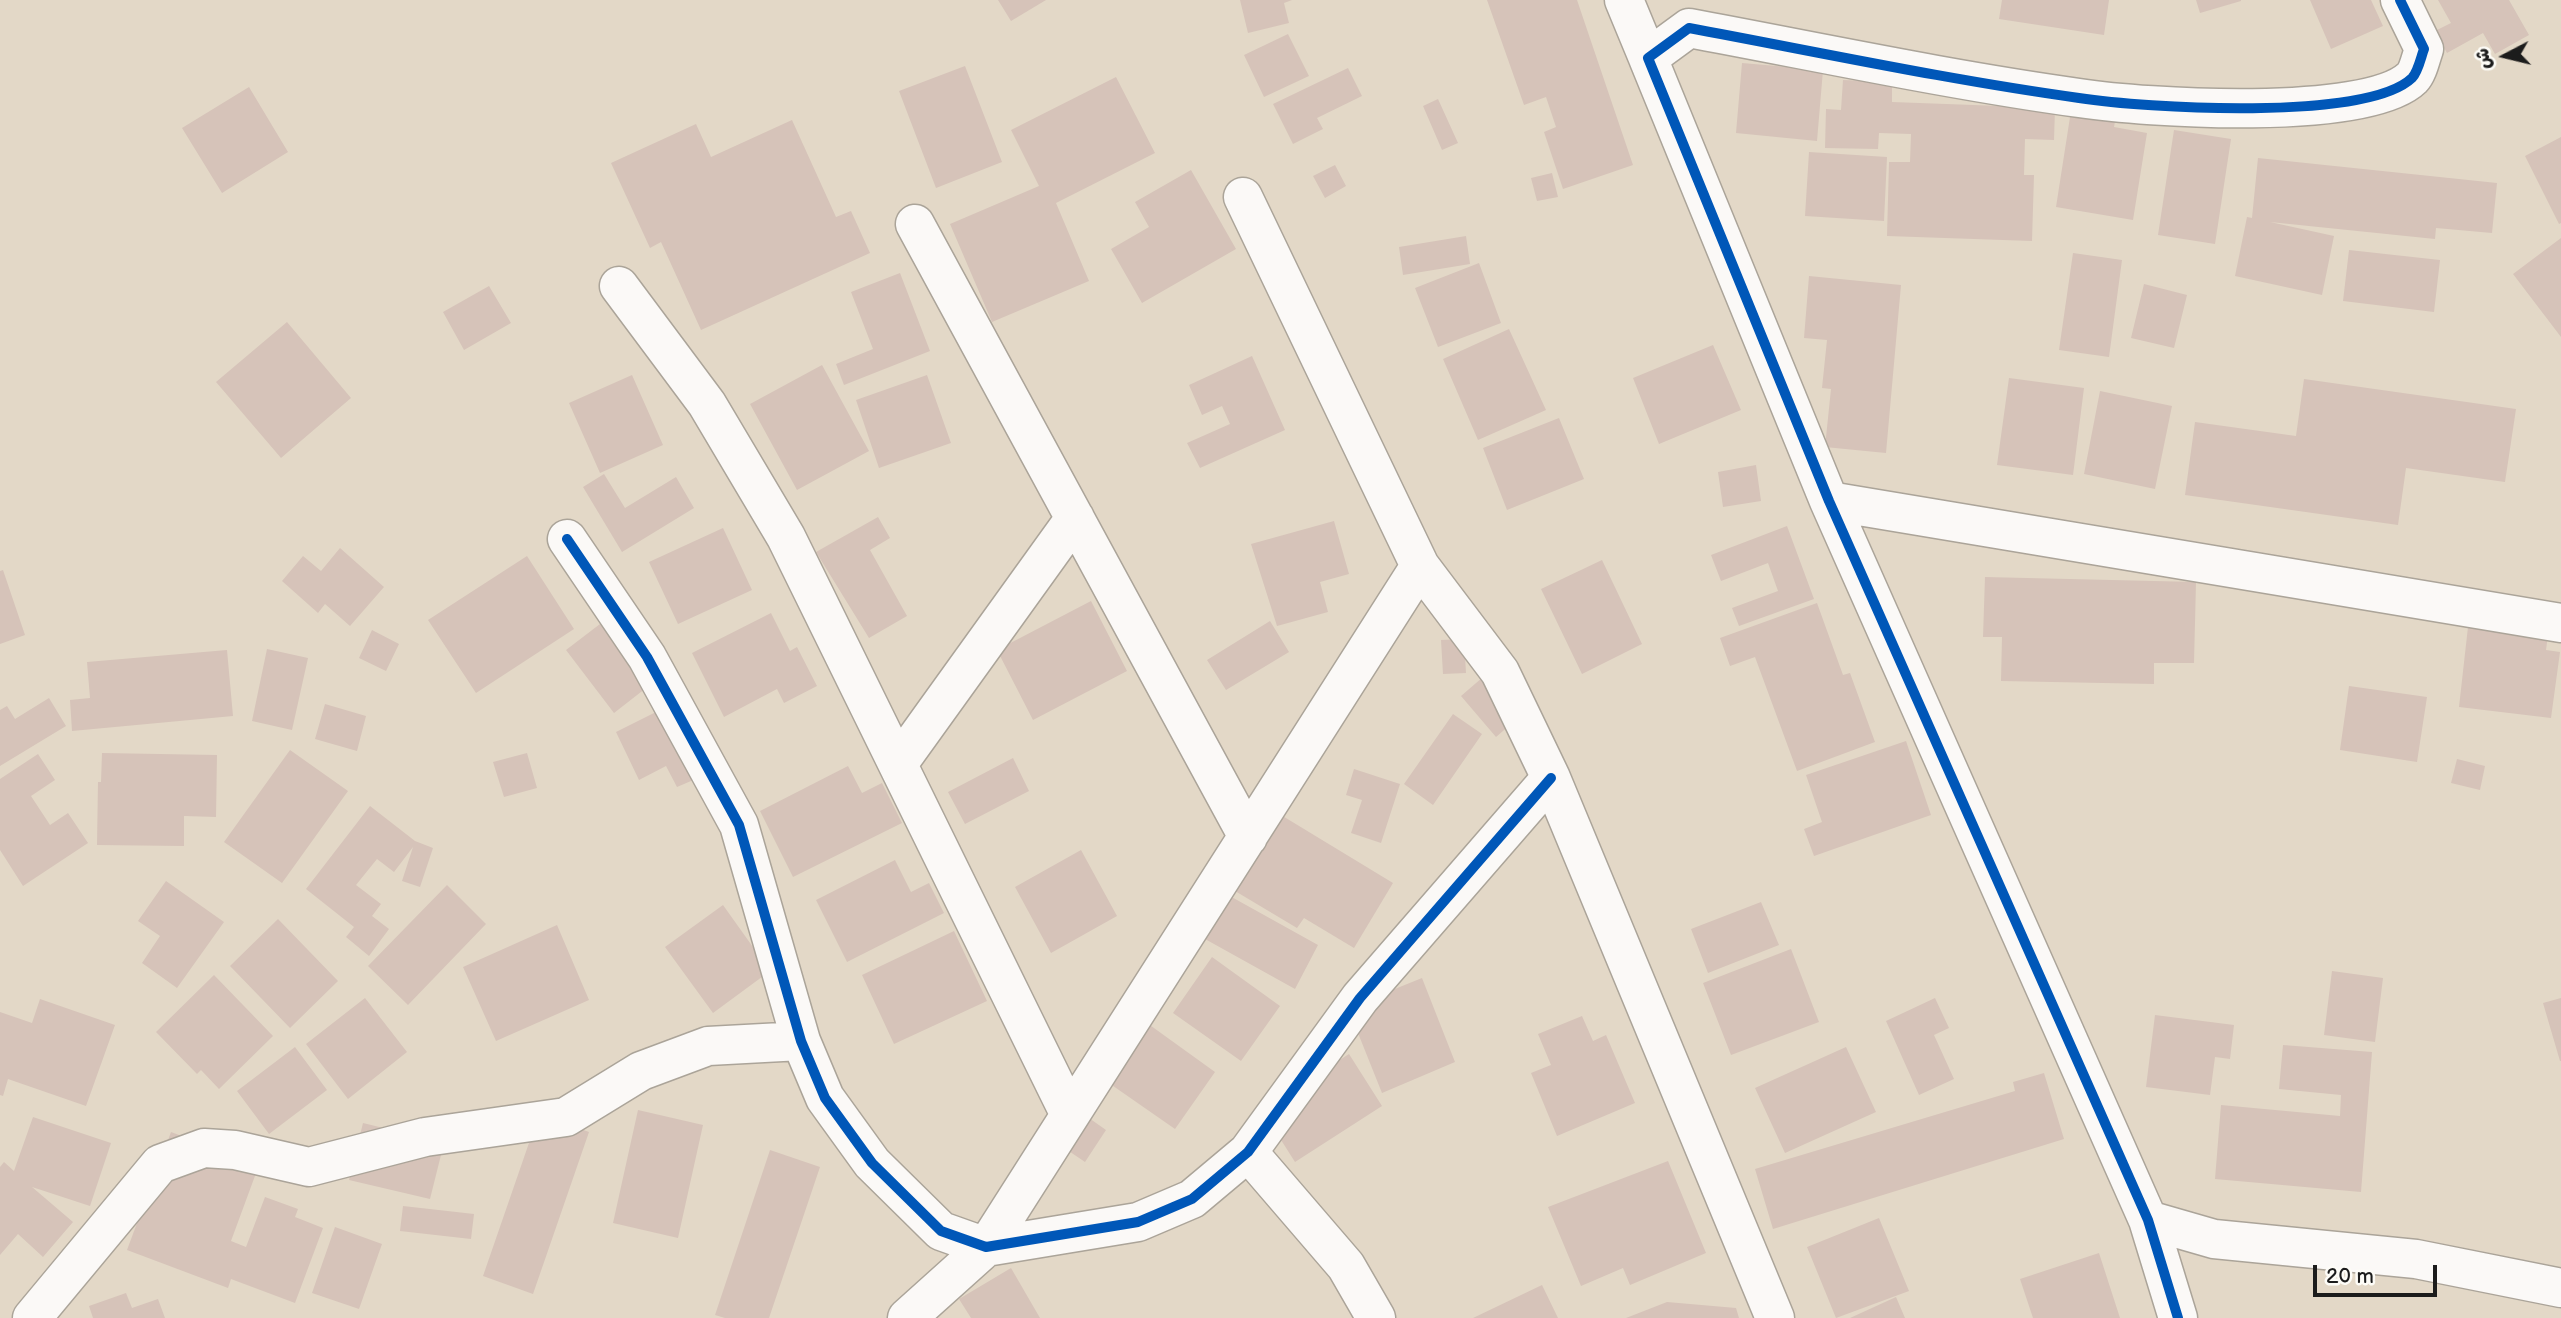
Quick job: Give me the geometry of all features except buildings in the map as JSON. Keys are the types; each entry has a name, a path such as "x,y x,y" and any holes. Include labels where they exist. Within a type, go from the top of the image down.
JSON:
{"street":[{"path":"1624,0 1829,501 2148,1220 2178,1318"},
{"path":"1648,58 1689,28 2081,99 2237,108 2329,106 2376,97 2413,78 2424,49 2400,0"},
{"path":"1243,197 1420,566 1500,672 1551,778 1775,1318"},
{"path":"915,224 1248,836"},
{"path":"619,286 707,404 786,537 1070,1115"},
{"path":"1829,501 2561,623"},
{"path":"898,764 1075,518"},
{"path":"567,539 647,657 739,825 801,1041 825,1098 872,1163 941,1231 986,1247 1138,1222 1192,1199 1248,1152 1360,998 1551,778"},
{"path":"906,1318 986,1247 1420,566"},
{"path":"32,1318 160,1164 204,1148 235,1150 309,1167 425,1138 566,1117 641,1071 708,1046 801,1041"},
{"path":"1248,1152 1346,1266 1376,1318"},
{"path":"2148,1220 2214,1239 2416,1259 2561,1288"}],"cycle path":[{"path":"2178,1318 2148,1220 1829,501 1648,58 1689,28 1932,74 2110,102 2201,108 2304,106 2350,101 2387,92 2412,78 2424,49 2400,0"},
{"path":"567,539 647,657 739,825 801,1041 825,1098 872,1163 941,1231 986,1247 1138,1222 1192,1199 1248,1152 1360,998 1551,778"}]}
